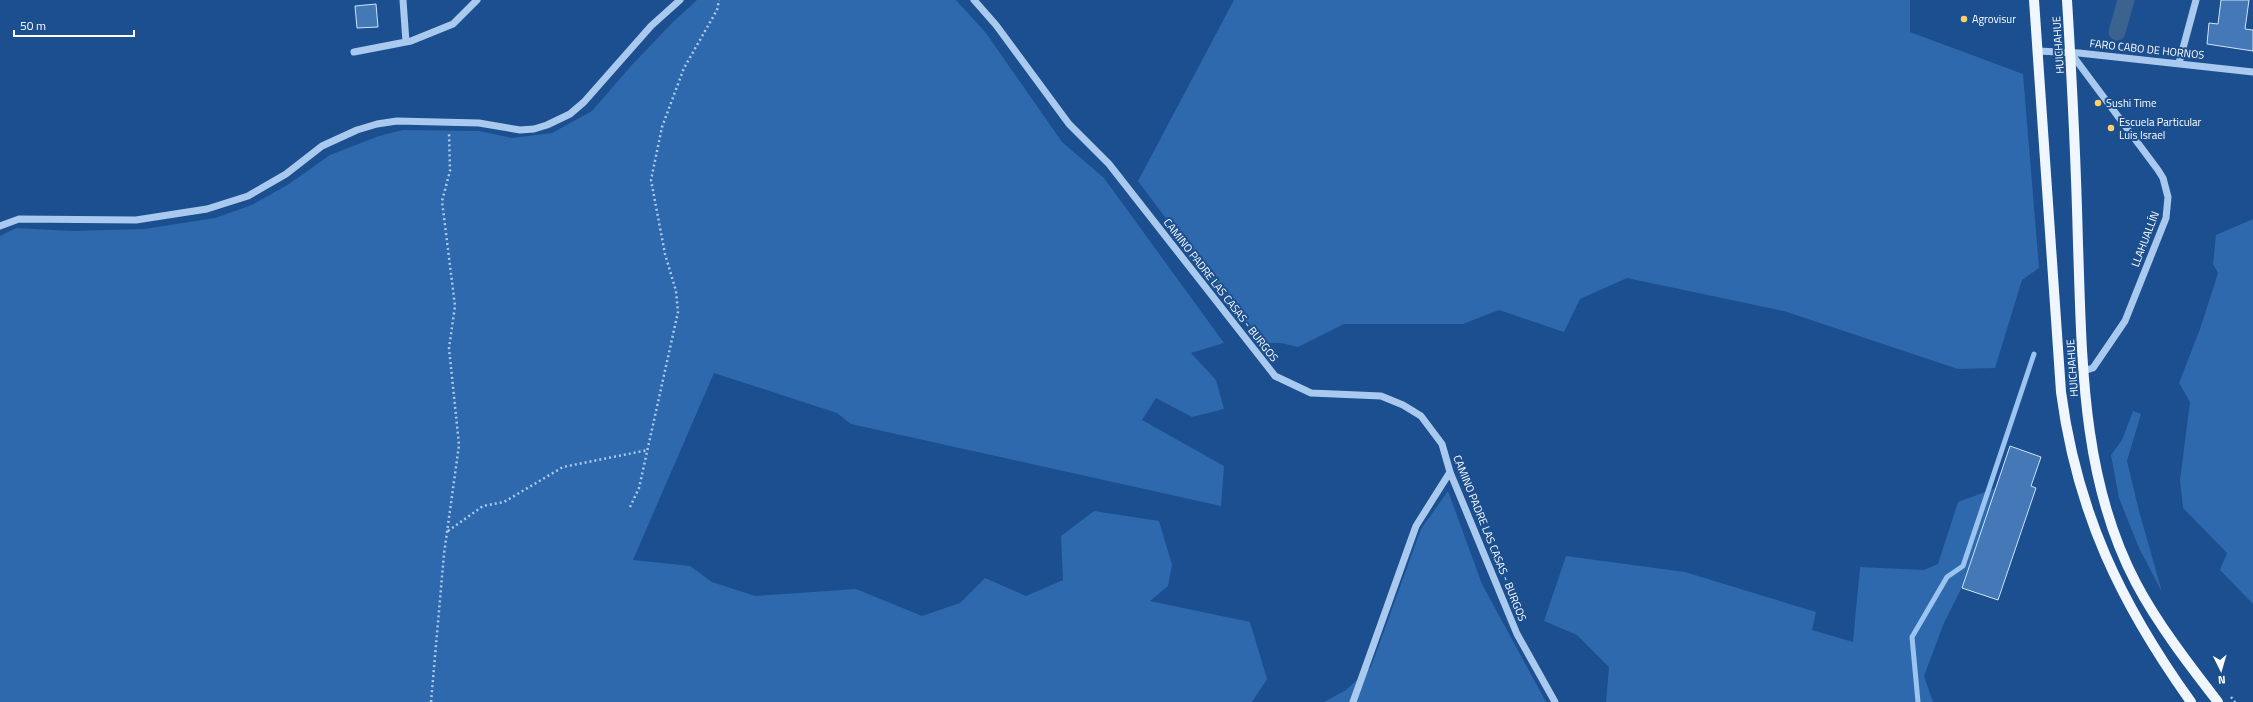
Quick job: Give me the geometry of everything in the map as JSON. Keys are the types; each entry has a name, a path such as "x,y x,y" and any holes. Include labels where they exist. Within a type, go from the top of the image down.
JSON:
{"main road":[{"name":"HUICHAHUE","path":"2034,0 2061,392 2070,449 2085,505 2108,563 2136,618 2191,702"},
{"name":"HUICHAHUE","path":"2067,0 2083,371 2093,453 2102,493 2122,552 2136,584 2218,702"}],"street":[{"path":"403,0 406,42"},
{"path":"354,52 406,42 453,24 477,0"},
{"path":"0,226 19,219 136,220 207,210 248,196 286,174 322,146 357,130 397,121 479,123 520,130 534,129 559,120 570,114 584,102 651,26 680,0"},
{"name":"CAMINO PADRE LAS CASAS - BURGOS","path":"974,0 996,24 1069,124 1109,164 1275,376 1311,392 1381,396 1403,405 1421,416 1442,444 1450,472 1517,634 1555,702"},
{"path":"2179,63 2196,0"},
{"name":"FARO CABO DE HORNOS","path":"2038,51 2070,52 2253,72"},
{"name":"LLAHUALLÍN","path":"2070,52 2158,170 2166,188 2168,197 2166,218 2125,321 2093,368 2083,371"},
{"path":"1353,702 1416,526 1450,472"}],"path":[{"path":"630,507 639,488 678,312 676,291 665,254 651,180 662,127 678,82 684,68 717,10 719,0"},
{"path":"431,702 444,554 459,445 449,348 455,306 442,201 450,171 448,122"},
{"path":"448,531 483,506 504,502 564,467 648,450"},
{"path":"2230,696 2235,702"}],"shaded area":[{"path":"697,0 956,0 986,33 1062,142 1104,178 1224,343 1191,353 1216,380 1224,409 1192,417 1156,398 1142,420 1224,466 1221,506 851,424 837,413 714,373 633,560 690,566 712,582 755,596 856,589 922,616 960,603 985,578 1026,596 1063,580 1061,536 1094,511 1159,521 1172,565 1168,586 1150,601 1250,622 1267,679 1252,702 0,702 0,236 16,228 72,231 144,229 215,218 252,205 289,184 330,155 379,136 403,130 479,131 512,138 552,133 592,111 631,66 673,22"},
{"path":"1234,0 1910,0 1910,32 2023,74 2039,268 2022,280 1995,368 1958,369 1784,311 1627,278 1580,299 1564,332 1499,310 1463,324 1344,324 1298,347 1281,343 1259,343 1138,181"},
{"path":"2253,219 2253,604 2220,570 2227,553 2183,508 2180,480 2190,402 2179,383 2200,329 2218,273 2213,264 2216,235"},
{"path":"2133,411 2141,414 2127,461 2139,511 2162,592 2139,548 2119,498 2111,455 2122,440"},
{"path":"1996,488 1962,587 1944,623 1924,676 1933,702 1606,702 1609,667 1577,635 1544,621 1566,556 1685,572 1816,612 1812,630 1853,642 1860,567 1924,570 1938,564 1958,502"},
{"path":"1448,491 1482,584 1546,702 1324,702 1346,690 1371,667 1421,529"}],"building":[{"path":"2221,0 2249,0 2245,29 2253,30 2253,51 2207,44 2209,23 2218,24"},
{"path":"376,4 378,27 357,28 355,6"},
{"path":"2010,446 2041,457 2031,486 2036,488 1998,600 1962,588"}],"waterway":[{"path":"2117,32 2126,0"},
{"path":"1918,702 1912,637 1947,577 1963,566 2034,354"}],"place":[{"name":"Agrovisur","path":"1964,19"},
{"name":"Sushi Time","path":"2098,103"},
{"name":"Escuela Particular Luis Israel","path":"2111,128"}]}
